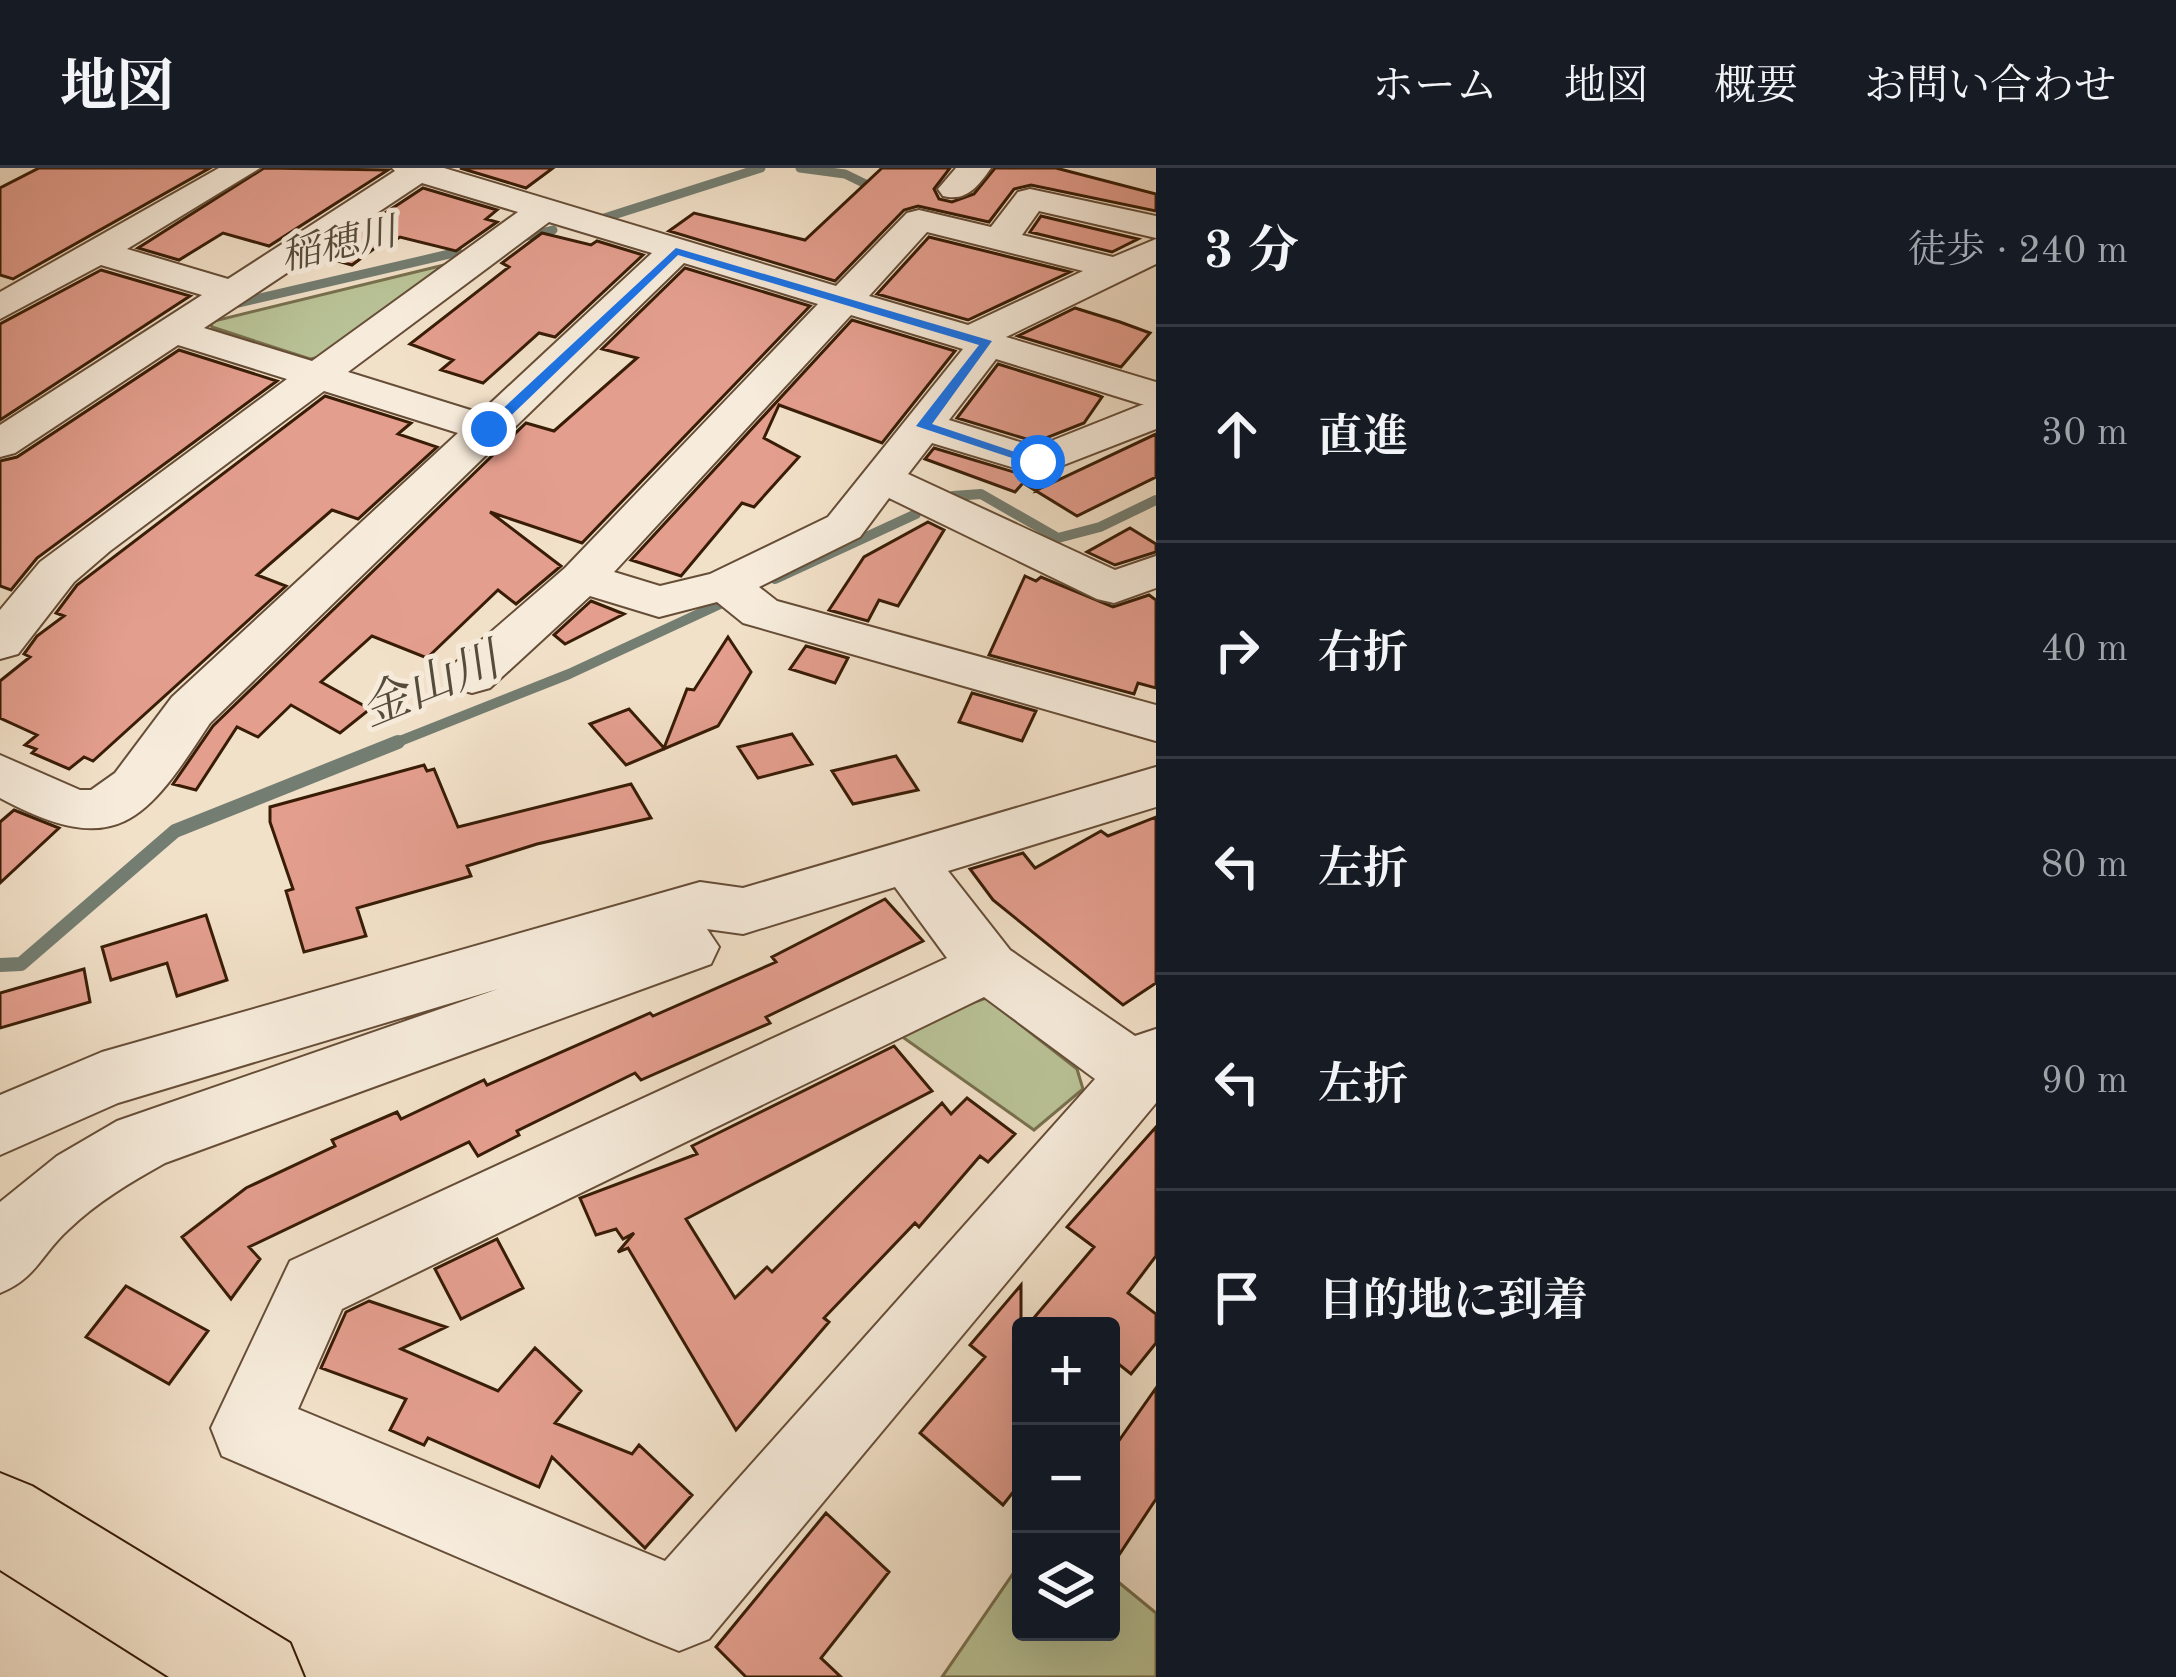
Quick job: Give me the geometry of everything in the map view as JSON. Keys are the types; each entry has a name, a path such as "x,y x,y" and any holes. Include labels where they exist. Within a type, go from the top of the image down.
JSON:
{"highway":[{"path":"0,1518 256,1677"}],"street":[{"path":"0,308 243,168"},
{"path":"0,444 417,169 1156,395"},
{"path":"1001,238 1030,199 1156,226"},
{"path":"0,644 70,562 320,375 559,213"},
{"path":"472,676 582,578 919,220 1118,268"},
{"path":"743,599 844,526 923,426 979,341 1156,250"},
{"path":"0,774 83,812 117,803 140,781 191,710 676,251"},
{"path":"97,252 233,292"},
{"path":"174,331 489,429"},
{"path":"923,426 1038,462 1156,414"},
{"path":"882,478 1114,588 1156,571"},
{"path":"582,578 659,602 743,599 1156,722"},
{"path":"0,1126 101,1080 318,1015 700,905 742,911 1156,787"},
{"path":"908,861 988,967 1148,1065 679,1609 250,1428 316,1285 988,967"},
{"path":"0,1259 45,1204 92,1168 141,1142 711,940 742,911"}],"green space":[{"path":"444,265 321,357 310,359 212,327 210,322"},
{"path":"986,998 1077,1069 1083,1089 1034,1130 894,1031"},
{"path":"1012,1575 1012,1641 1120,1641 1120,1583 1156,1613 1156,1677 942,1677"}],"building":[{"path":"39,168 210,168 13,279 0,275 0,188"},
{"path":"264,168 388,170 269,246 223,233 179,260 138,248"},
{"path":"460,168 553,168 526,188"},
{"path":"882,168 950,168 934,189 939,199 952,202 974,194 995,168 1056,168 1156,194 1156,211 1031,185 1014,189 989,222 918,206 904,210 835,281 669,231 694,213 805,240"},
{"path":"423,188 497,210 486,219 497,222 456,251 400,237 389,244 383,242 352,265 320,256"},
{"path":"1041,216 1138,239 1112,252 1030,232"},
{"path":"542,233 591,245 597,241 643,255 555,337 539,333 483,383 441,370 453,360 410,344 509,267 502,263"},
{"path":"929,237 1070,272 968,320 877,294"},
{"path":"685,268 810,306 582,543 490,512 561,566 516,604 498,590 427,658 372,636 321,682 370,709 340,733 291,705 258,737 237,727 196,790 173,784 213,726 526,423 554,431 637,358 602,349"},
{"path":"101,270 190,296 0,420 0,324"},
{"path":"1075,308 1150,333 1121,367 1018,336"},
{"path":"852,320 955,351 882,443 779,405 764,438 799,457 754,507 742,503 681,576 631,560"},
{"path":"179,350 277,381 37,558 11,590 0,586 0,461 17,457"},
{"path":"998,364 1102,397 1084,423 1036,442 957,418"},
{"path":"325,396 411,423 398,434 437,447 358,519 332,510 257,575 286,586 93,761 84,757 69,769 32,753 36,749 25,745 37,735 0,718 0,681 30,657 24,654 37,636 64,616 56,613 77,585"},
{"path":"1156,434 1156,477 1077,516 1023,483 1015,492 925,459 934,448 1037,479 1047,476 1037,490"},
{"path":"928,522 944,530 898,606 879,600 868,621 829,610 864,557"},
{"path":"1130,528 1156,544 1156,552 1115,565 1087,552"},
{"path":"1025,576 1036,581 1041,577 1113,607 1149,595 1156,600 1156,688 1138,683 1134,694 989,655"},
{"path":"591,601 624,614 565,644 554,635"},
{"path":"728,637 751,672 718,726 626,765 590,724 629,709 664,748 687,689 694,690"},
{"path":"806,646 848,658 835,683 790,669"},
{"path":"972,693 1036,711 1022,741 959,722"},
{"path":"792,734 812,764 758,778 738,747"},
{"path":"896,756 918,790 853,804 832,771"},
{"path":"424,765 427,771 434,769 458,827 631,784 651,818 537,844 467,866 471,876 357,908 366,936 304,952 286,891 293,889 270,822 270,807"},
{"path":"14,810 59,828 0,883 0,822"},
{"path":"1156,817 1156,983 1123,1005 993,900 970,869 1023,853 1035,868 1101,831 1108,836"},
{"path":"885,899 923,941 766,1017 770,1023 641,1080 635,1073 517,1131 519,1135 478,1156 469,1142 249,1247 260,1259 231,1299 182,1237 246,1188 335,1146 332,1140 397,1112 401,1119 484,1080 487,1085 650,1013 653,1016 776,962 772,957"},
{"path":"206,915 227,980 177,996 167,963 111,980 102,947"},
{"path":"84,969 90,1002 0,1028 0,993"},
{"path":"894,1046 932,1091 686,1219 735,1298 767,1267 772,1272 942,1103 951,1114 967,1098 1015,1134 988,1162 980,1156 919,1227 915,1223 824,1318 829,1322 736,1430 628,1248 618,1252 634,1233 623,1239 616,1229 596,1235 580,1198 697,1154 692,1146"},
{"path":"1156,1127 1156,1256 1128,1293 1156,1314 1156,1343 1131,1374 1120,1365 1120,1317 1035,1317 1094,1247 1067,1227"},
{"path":"497,1239 523,1288 461,1319 435,1269"},
{"path":"1021,1285 1021,1317 1012,1317 1012,1494 1003,1505 920,1433 985,1357 970,1345"},
{"path":"126,1286 208,1331 169,1384 86,1337"},
{"path":"369,1301 446,1327 401,1349 498,1391 535,1348 581,1391 555,1423 632,1454 639,1445 692,1495 645,1548 552,1457 539,1487 428,1438 424,1445 390,1430 406,1399 321,1368 346,1312"},
{"path":"1156,1388 1156,1499 1120,1553 1120,1533 1120,1439"},
{"path":"826,1513 889,1572 821,1658 841,1677 746,1677 716,1647"}],"waterway":[{"name":"稲穂川","path":"601,219 761,168"},
{"name":"稲穂川","path":"800,168 845,174 880,191"},
{"name":"稲穂川","path":"520,238 553,230"},
{"name":"稲穂川","path":"234,304 458,252"},
{"name":"金山川","path":"953,496 981,494 1058,538 1100,527 1156,500"},
{"name":"金山川","path":"775,579 916,514"},
{"name":"金山川","path":"390,745 569,674 733,598"},
{"name":"金山川","path":"0,965 21,964 175,831 398,742"}],"route":[{"path":"489,429 676,251 987,344 923,426 1038,462"}]}
